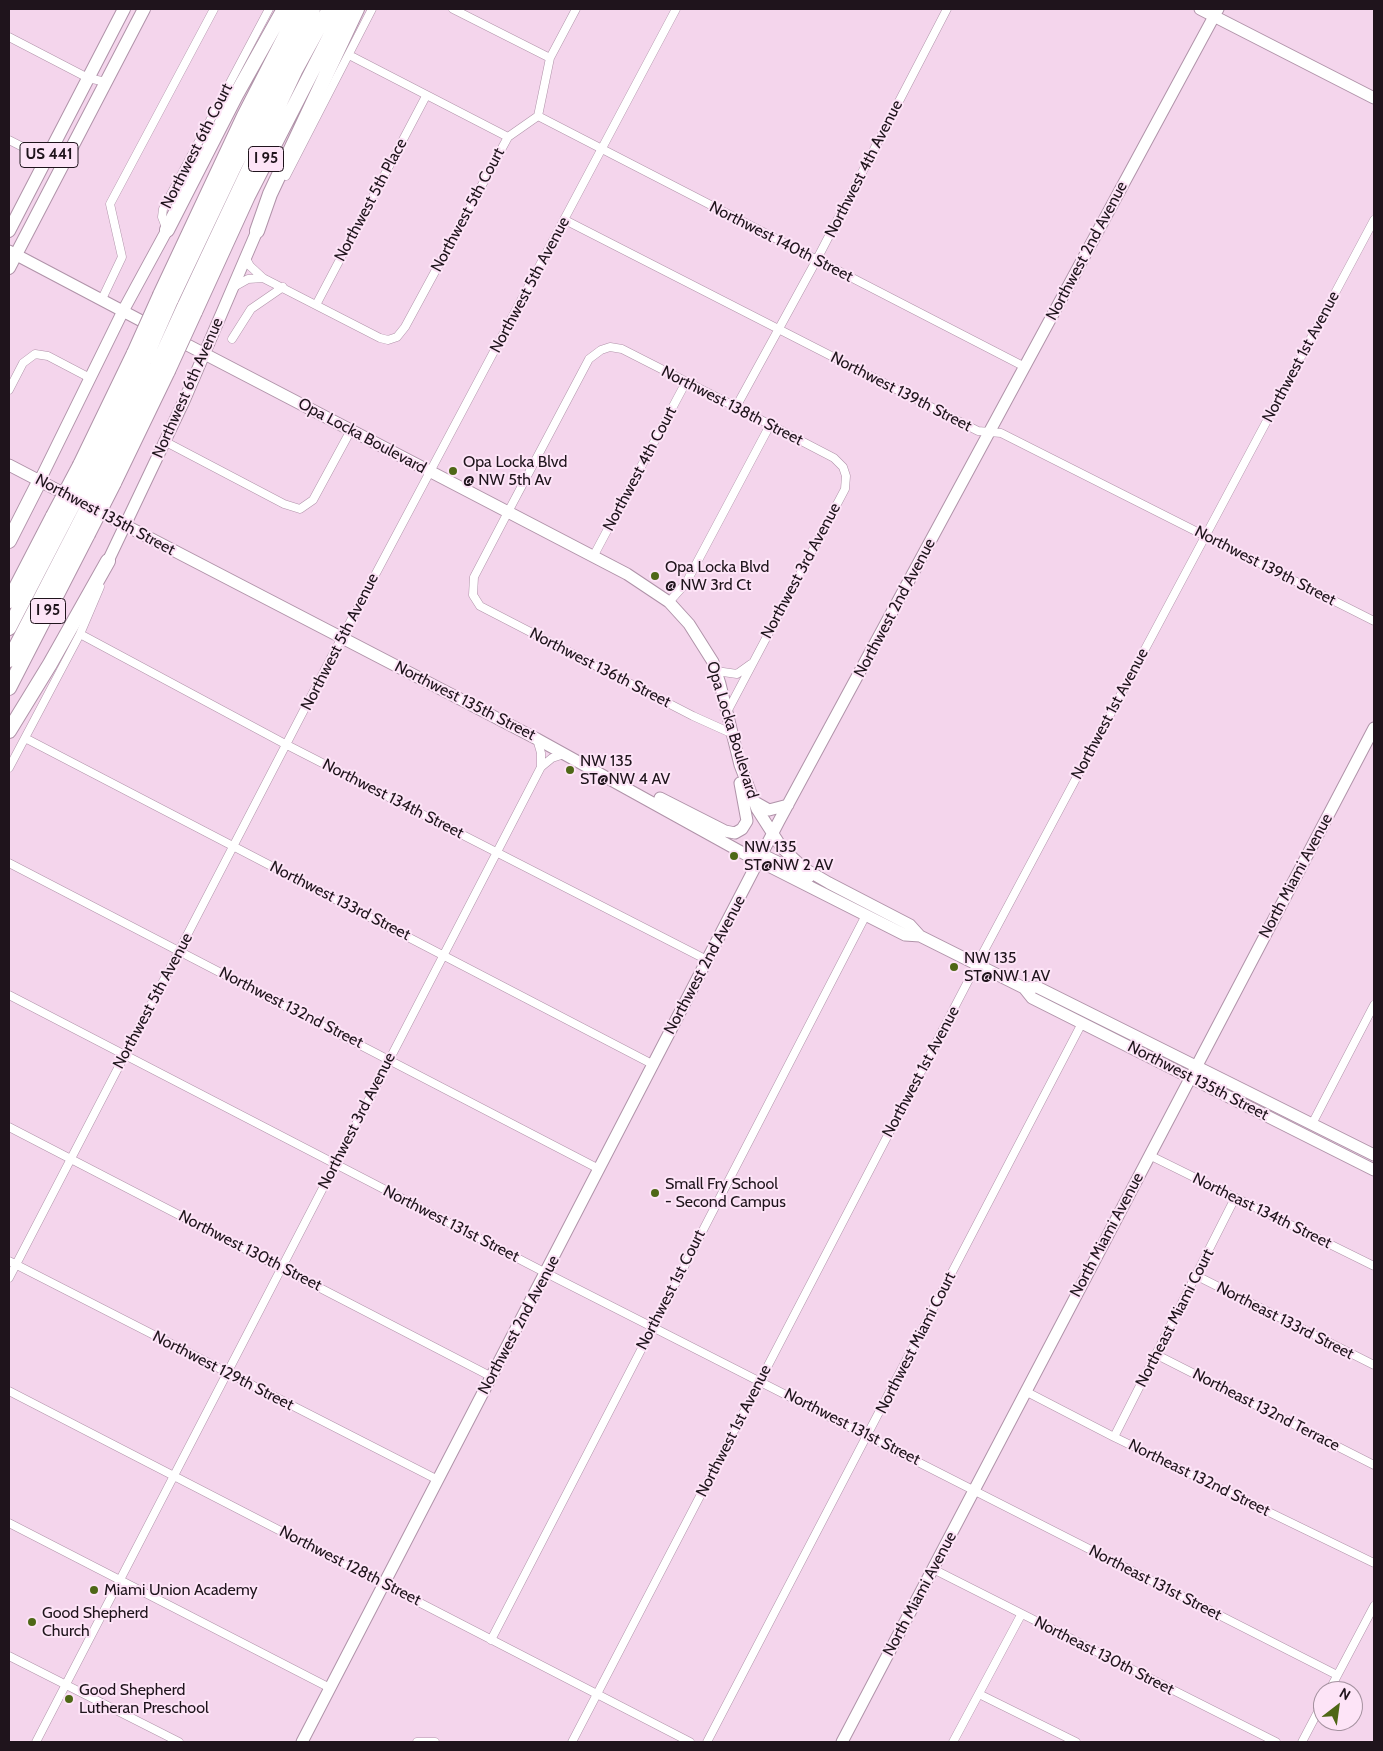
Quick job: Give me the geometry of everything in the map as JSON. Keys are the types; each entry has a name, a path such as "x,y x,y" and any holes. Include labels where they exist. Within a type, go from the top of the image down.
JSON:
{"highway":[{"path":"167,230 236,95 284,9"},
{"name":"I 95","path":"9,688 82,531 97,474 178,304 236,133 299,9"},
{"path":"178,304 234,167 313,9"},
{"path":"178,304 295,71 329,9"},
{"name":"I 95","path":"9,602 59,519 97,474 178,304 252,188 344,9"},
{"path":"257,231 270,194 357,9"},
{"path":"9,541 40,480"},
{"path":"9,628 59,519"},
{"path":"9,660 82,531"},
{"path":"9,731 50,664 108,561"}],"main road":[{"name":"US 441","path":"9,231 124,9"},
{"name":"US 441","path":"9,268 12,253 62,167 144,9"},
{"path":"1200,9 1216,12 1374,98"},
{"name":"Northwest 2nd Avenue","path":"302,1742 772,835 1216,12"},
{"name":"Northwest 6th Court","path":"40,480 123,311 167,230"},
{"name":"Northwest 6th Avenue","path":"108,561 205,353 257,231"},
{"name":"Opa Locka Boulevard","path":"12,253 645,584 669,602 696,633 716,671 740,765 753,801 772,835"},
{"name":"Northwest 135th Street","path":"9,465 537,739 866,915 905,935 920,936"},
{"name":"North Miami Avenue","path":"842,1742 1374,728"},
{"path":"634,791 660,798 725,831 736,833 745,826 747,818 741,788 740,765"},
{"path":"753,801 769,810 788,805"},
{"name":"Northwest 135th Street","path":"772,835 790,856 822,880 910,925 920,936 1024,988 1032,998 1374,1170"},
{"path":"761,858 805,876 822,880"},
{"name":"Northwest 135th Street","path":"1024,988 1037,987 1374,1155"},
{"path":"1082,1023 1088,1019 1118,1034 1131,1034"}],"street":[{"path":"102,299 122,257 110,204 214,9"},
{"name":"Northwest 6th Court","path":"167,230 162,217 163,208 269,9"},
{"name":"Northwest 6th Avenue","path":"257,231 372,9"},
{"path":"453,9 470,12 550,58"},
{"path":"538,116 550,58 576,9"},
{"name":"Northwest 5th Avenue","path":"9,1278 12,1263 180,951 429,471 565,220 676,9"},
{"name":"Northwest 4th Avenue","path":"736,407 777,329 816,261 947,9"},
{"path":"9,37 88,78 106,82"},
{"path":"349,55 508,138"},
{"name":"Northwest 5th Place","path":"316,305 426,96"},
{"name":"Northwest 140th Street","path":"538,116 816,261 1025,367"},
{"name":"Northwest 5th Court","path":"316,305 380,338 388,340 397,337 405,327 508,138 538,116"},
{"path":"9,140 62,167"},
{"name":"Northwest 139th Street","path":"565,220 978,431 1001,433 1374,621"},
{"name":"Northwest 1st Avenue","path":"572,1742 598,1696 977,964 1374,220"},
{"path":"245,257 250,266 263,278 316,305"},
{"path":"232,288 248,279 263,278"},
{"path":"232,339 251,309 283,287"},
{"name":"Northwest 138th Street","path":"508,512 590,359 601,350 610,347 622,349 834,458 843,467 846,476"},
{"path":"9,390 23,362 35,354 48,356 90,378"},
{"name":"Northwest 4th Court","path":"593,557 686,382"},
{"path":"669,602 686,582 770,425"},
{"path":"164,441 296,509 304,508 315,496 350,430"},
{"name":"Northwest 3rd Avenue","path":"727,712 748,676 751,664 845,489 846,476"},
{"name":"Northwest 136th Street","path":"508,512 474,578 473,595 480,606 692,716 733,734"},
{"name":"Northwest 6th Avenue","path":"9,768 80,634 102,583 108,561"},
{"name":"Northwest 134th Street","path":"80,634 287,744 707,960"},
{"path":"716,671 737,674 751,664"},
{"name":"Northwest 133rd Street","path":"25,738 654,1065"},
{"path":"537,739 541,752 541,767"},
{"path":"541,767 552,758 564,754"},
{"name":"Northwest 3rd Avenue","path":"174,1476 442,954 541,767"},
{"name":"Northwest 132nd Street","path":"9,863 599,1169"},
{"name":"Northwest 1st Court","path":"491,1640 866,915"},
{"name":"Northwest 131st Street","path":"9,995 546,1273 975,1489"},
{"path":"1312,1124 1374,1005"},
{"name":"Northwest Miami Court","path":"707,1742 1082,1023"},
{"name":"Northwest 130th Street","path":"9,1127 281,1266 492,1377"},
{"name":"Northeast 134th Street","path":"1149,1155 1374,1266"},
{"name":"Northeast Miami Court","path":"1114,1437 1235,1198"},
{"name":"Northwest 129th Street","path":"12,1263 438,1480"},
{"name":"Northeast 133rd Street","path":"1197,1276 1374,1365"},
{"name":"Northeast 132nd Terrace","path":"1157,1355 1374,1465"},
{"name":"Northeast 132nd Street","path":"1025,1390 1114,1437 1374,1563"},
{"name":"Northwest 128th Street","path":"9,1391 690,1742"},
{"path":"36,1742 174,1476"},
{"name":"Northeast 131st Street","path":"975,1489 1047,1529 1337,1675"},
{"path":"9,1522 330,1688"},
{"name":"Northeast 130th Street","path":"933,1570 1276,1742"},
{"path":"1334,1681 1374,1606"},
{"path":"953,1742 1021,1615"},
{"path":"9,1656 179,1742"},
{"path":"979,1694 1076,1742"},
{"path":"1302,1742 1313,1721"},
{"path":"419,1742 435,1742"}],"place":[{"name":"Opa Locka Blvd @ NW 5th Av","path":"453,471"},
{"name":"Opa Locka Blvd @ NW 3rd Ct","path":"655,576"},
{"name":"NW 135 ST@NW 4 AV","path":"570,770"},
{"name":"NW 135 ST@NW 2 AV","path":"734,856"},
{"name":"NW 135 ST@NW 1 AV","path":"954,967"},
{"name":"Small Fry School - Second Campus","path":"655,1193"},
{"name":"Miami Union Academy","path":"94,1590"},
{"name":"Good Shepherd Church","path":"32,1622"},
{"name":"Good Shepherd Lutheran Preschool","path":"69,1699"}]}
